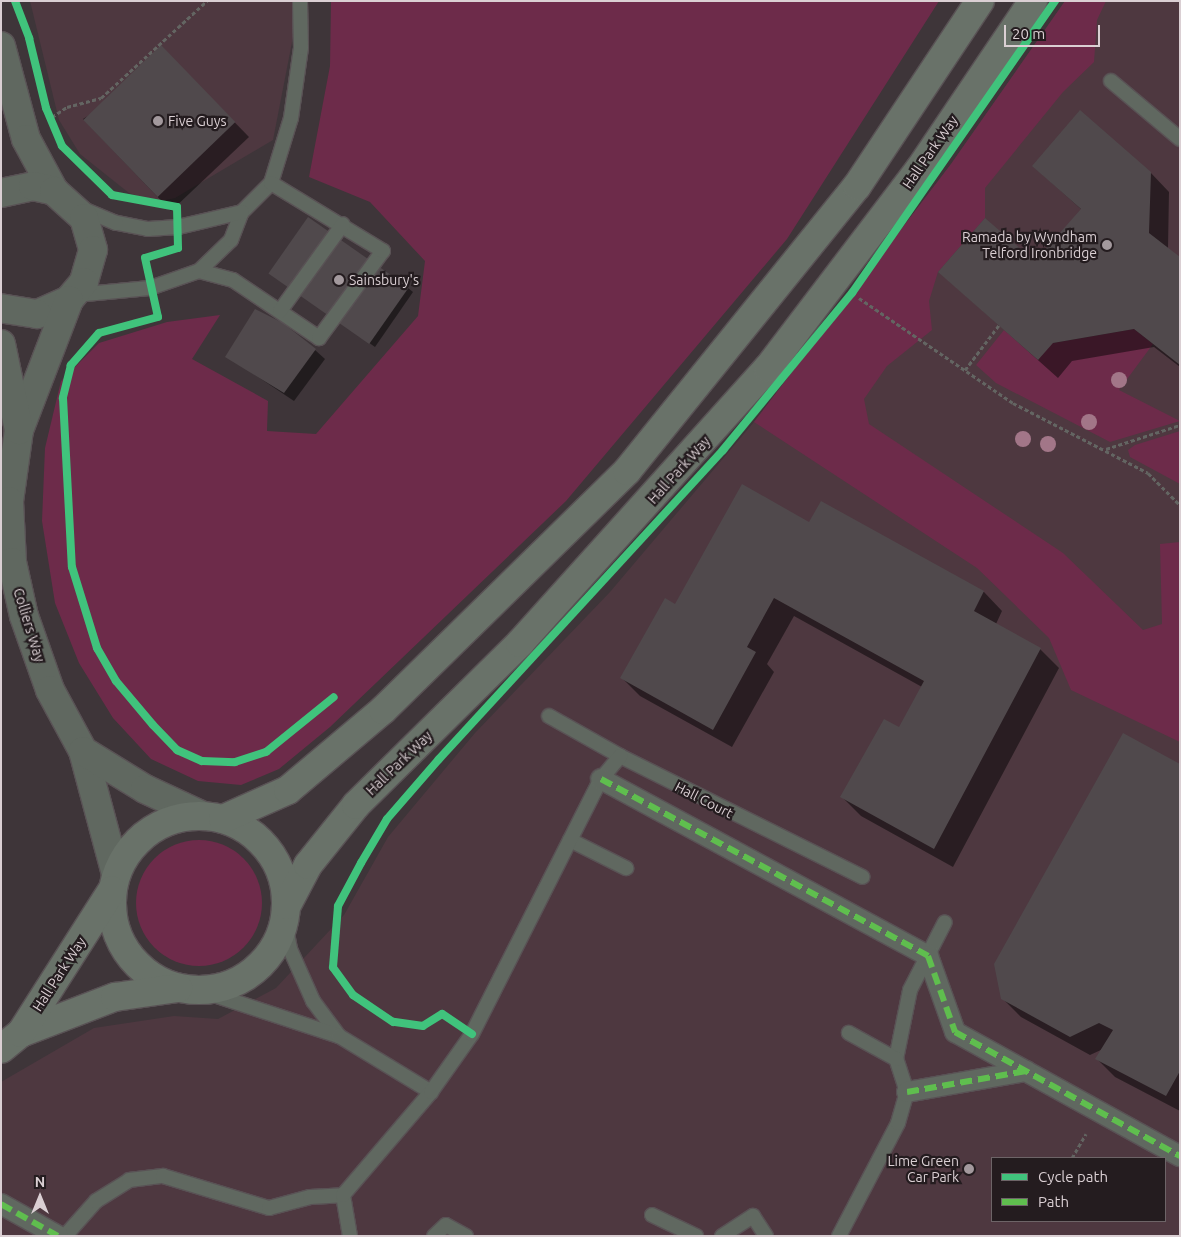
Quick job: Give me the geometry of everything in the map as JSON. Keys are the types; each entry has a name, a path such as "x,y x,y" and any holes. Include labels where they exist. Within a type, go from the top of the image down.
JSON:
{"main road":[{"path":"213,817 248,831 270,851 282,876 286,914 276,945 251,973 224,987 190,990 154,979 134,962 120,940 112,916 114,882 130,850 150,831 175,819 213,817 288,790 383,710 627,471 857,186 980,1"},
{"name":"Hall Park Way","path":"286,914 308,865 356,805 520,644 768,368 919,170 1033,1"},
{"name":"Hall Park Way","path":"11,1041 114,882"},
{"name":"Hall Park Way","path":"11,1041 115,997 190,990"}],"street":[{"name":"Colliers Way","path":"1,46 26,139 64,198 90,233 93,250 91,266 72,298 19,430 5,491 12,562 24,616 50,690 83,751 114,882"},
{"path":"1,193 33,186 64,198"},
{"path":"1,308 37,314 72,298"},
{"name":"Colliers Way","path":"1,344 19,430"},
{"name":"Colliers Way","path":"83,751 144,789 213,817"},
{"path":"601,778 928,956 955,1032 1180,1156"},
{"path":"907,1092 1026,1071"},
{"path":"1,1204 58,1236"}],"lane":[{"path":"72,298 150,288 199,271 231,240 242,212 271,183 291,118 300,48 300,1"},
{"path":"1111,80 1180,139"},
{"path":"199,271 234,280 318,338 383,251 343,224 271,183"},
{"path":"64,198 116,223 148,229 178,228 242,212"},
{"path":"280,311 343,224"},
{"name":"Hall Court","path":"549,716 620,756 863,877"},
{"path":"65,1236 96,1201 129,1180 164,1176 269,1208 310,1197 343,1195 431,1092 472,1034 601,778 620,756"},
{"path":"570,840 626,868"},
{"path":"286,914 305,986 339,1036"},
{"path":"839,1236 898,1123 907,1092 896,1059 910,990 944,922"},
{"path":"190,990 339,1036 431,1092"},
{"path":"849,1033 896,1059"},
{"path":"343,1195 350,1236"},
{"path":"652,1215 696,1236"},
{"path":"722,1236 752,1216 766,1236"},
{"path":"434,1236 446,1225 466,1236"}],"path":[{"path":"50,118 67,107 101,98 207,1"},
{"path":"846,301 858,285"},
{"path":"852,293 1013,404 1106,449 1148,473 1180,505"},
{"path":"965,370 999,325"},
{"path":"1106,449 1180,425"}],"shaded area":[{"path":"30,1 293,1 294,32 273,140 175,198 156,202 129,193 80,154 59,120"},
{"path":"331,1 939,1 787,239 566,501 330,727 279,769 241,785 198,781 151,759 113,718 79,663 55,603 42,521 45,448 61,381 99,343 167,322 220,315 192,359 268,401 267,431 316,434 418,316 425,261 370,202 309,177 330,66"},
{"path":"1065,1 1180,1 1180,1236 1,1236 1,1082 94,1028 174,1016 218,1019 276,988 344,915 388,837 475,733 610,592 754,422 951,164"},
{"path":"1065,1 1106,1 1097,20 1094,62 1063,92 985,188 985,218 938,272 929,301 932,330 887,366 864,399 869,424 1063,553 1143,630 1162,624 1160,544 1180,542 1180,742 1071,690 1049,638 977,568 754,422 951,164"},
{"path":"1134,329 1153,344 1119,390 1180,421 1110,442 996,383 976,365 1004,330 1053,343"},
{"path":"1180,431 1180,484 1130,457 1128,450 1135,445"},
{"path":"199,840 223,845 234,850 244,858 252,868 257,879 262,903 257,927 252,938 244,948 234,956 223,961 199,966 175,961 164,956 154,948 146,938 141,927 136,903 141,879 146,868 154,858 164,850 175,845"}],"building":[{"name":"Five Guys","path":"161,45 235,122 158,197 83,120"},
{"name":"Ramada by Wyndham Telford Ironbridge","path":"1080,110 1151,172 1149,233 1180,257 1180,365 1134,329 1053,343 1038,360 938,272 985,218 1035,261 1081,209 1032,166"},
{"name":"Sainsbury's","path":"308,217 409,288 369,344 268,274"},
{"path":"255,309 283,323 316,349 284,393 225,357"},
{"path":"742,484 809,522 821,501 984,591 974,611 1041,648 934,849 840,797 884,719 899,727 924,681 774,598 747,647 756,652 713,730 620,678 665,598 675,604"},
{"path":"1123,733 1180,764 1180,1071 1166,1096 1095,1059 1113,1030 1099,1023 1070,1037 1001,999 994,964"}],"marked path":[{"path":"601,779 928,956 955,1032 1180,1156"},
{"path":"907,1092 1026,1071"},
{"path":"1,1204 58,1236"}],"cycle path":[{"path":"15,1 29,38 46,108 62,146 112,195 177,207 178,248 145,258 158,317 99,333 71,365 63,398 72,567 97,648 116,681 153,725 177,750 202,761 235,762 266,752 334,697"},
{"path":"472,1034 442,1014 423,1026 393,1022 353,995 333,967 338,906 361,863 387,819 439,759 723,450 852,293 1055,1"}],"place":[{"name":"Five Guys","path":"158,121"},
{"name":"Ramada by Wyndham Telford Ironbridge","path":"1107,245"},
{"name":"Sainsbury's","path":"339,280"},
{"name":"Lime Green Car Park","path":"969,1169"}]}
